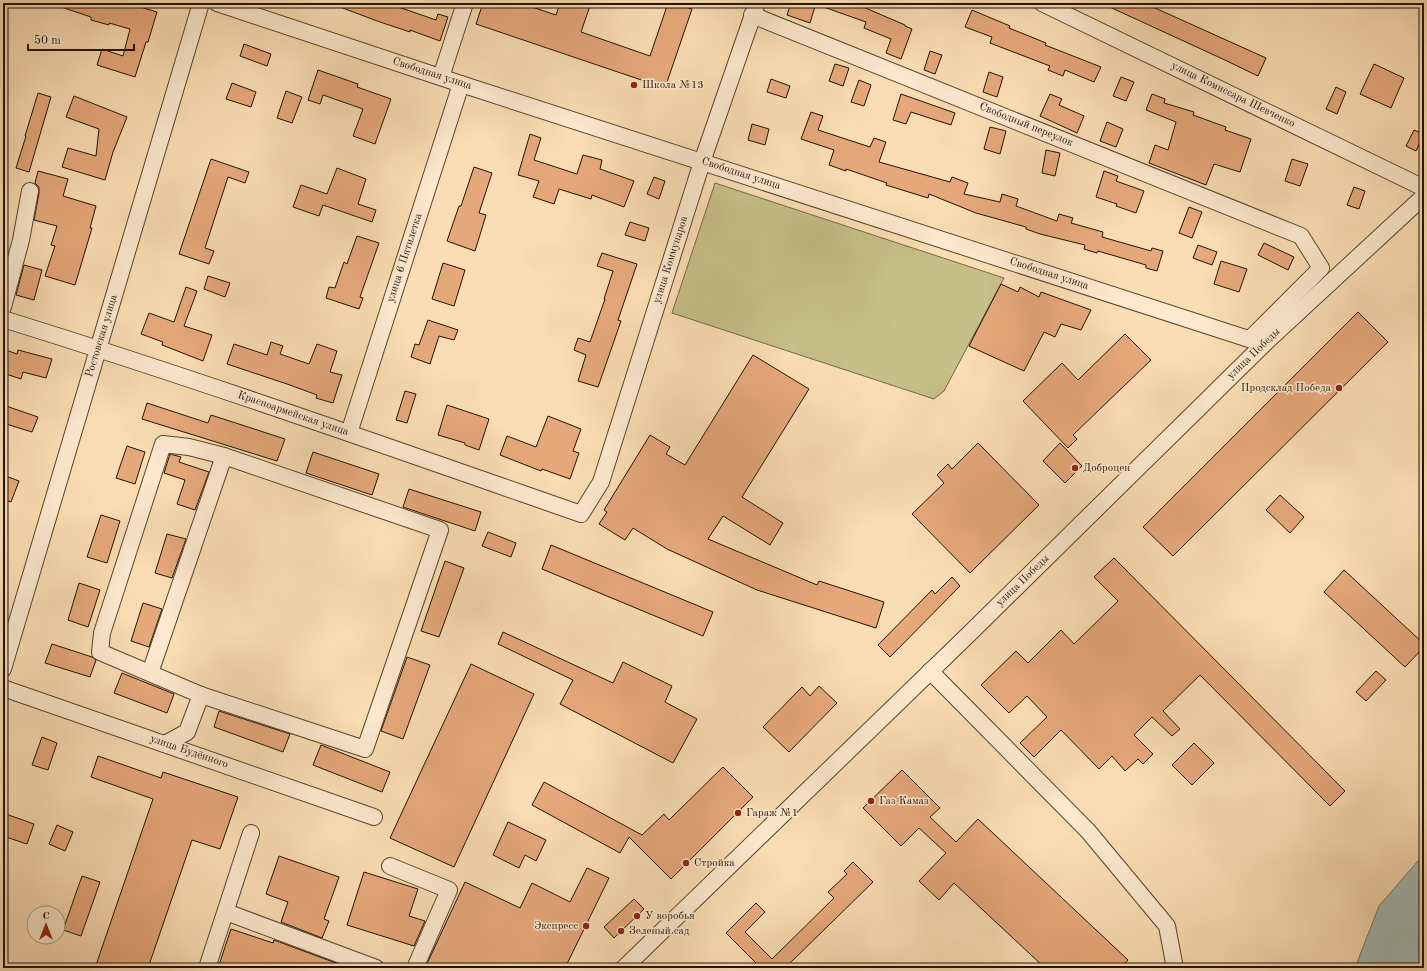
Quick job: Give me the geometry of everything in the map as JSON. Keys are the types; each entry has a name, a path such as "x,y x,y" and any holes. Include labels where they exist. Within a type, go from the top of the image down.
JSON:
{"street":[{"name":"Ростовская улица","path":"3,668 202,3"},
{"name":"Свободная улица","path":"218,3 461,84 1257,342"},
{"path":"440,77 465,3"},
{"name":"улица Комиссара Шевченко","path":"1042,3 1424,188"},
{"name":"улица Коммунаров","path":"581,514 601,482 702,162 754,9"},
{"name":"Свободный переулок","path":"754,9 1300,236 1322,268 1257,342"},
{"name":"улица 6 Пятилетка","path":"349,433 461,84"},
{"path":"3,306 21,240 30,190"},
{"name":"улица Победы","path":"624,968 930,671 1257,342 1424,196"},
{"name":"Красноармейская улица","path":"3,319 98,348 581,514"},
{"path":"163,444 189,447 224,456 440,530 366,749 202,695 100,652 102,633 163,444"},
{"path":"150,673 224,456"},
{"path":"930,671 1088,831 1168,926 1175,968"},
{"name":"улица Будённого","path":"3,688 374,817"},
{"path":"166,744 187,732 202,695"},
{"path":"208,968 251,833"},
{"path":"390,866 449,890 415,968"},
{"path":"226,912 376,968"}],"shaded area":[{"path":"715,183 1004,278 944,391 934,399 672,313"}],"water":[{"path":"1424,854 1424,968 1355,968 1379,906"}],"building":[{"path":"56,3 127,3 157,12 135,77 97,65 102,49 123,56 130,29 91,20 91,17 55,5"},
{"path":"387,3 436,20 438,14 448,17 440,41 410,30 410,32 380,22 332,4"},
{"path":"483,3 520,3 556,15 560,3 591,3 581,32 650,56 668,3 674,3 692,9 665,88 476,24"},
{"path":"791,3 816,3 810,23 787,15"},
{"path":"818,3 854,3 912,29 901,59 886,53 891,39 864,28 866,22 818,5"},
{"path":"1101,3 1144,3 1266,58 1258,76"},
{"path":"972,10 1010,26 1009,28 1046,43 1045,45 1101,67 1094,82 1065,70 1063,76 1048,70 1050,66 990,43 992,37 965,27"},
{"path":"244,44 271,54 267,66 240,56"},
{"path":"930,51 942,55 935,74 924,70"},
{"path":"835,64 849,68 843,86 829,81"},
{"path":"1374,64 1404,78 1391,108 1360,94"},
{"path":"318,70 358,84 357,87 391,99 375,144 353,136 363,109 323,95 320,104 308,100"},
{"path":"989,72 1003,77 997,97 983,92"},
{"path":"1121,77 1134,82 1126,101 1113,96"},
{"path":"771,79 790,86 786,98 767,92"},
{"path":"859,80 871,85 864,106 851,102"},
{"path":"232,83 256,92 251,107 226,99"},
{"path":"1336,87 1346,92 1337,114 1326,109"},
{"path":"286,91 302,97 292,123 277,118"},
{"path":"38,93 51,97 29,172 16,168"},
{"path":"901,94 955,113 951,125 911,112 906,124 893,120"},
{"path":"1050,94 1062,99 1059,105 1084,116 1077,133 1040,116"},
{"path":"1152,94 1165,99 1164,103 1194,112 1193,115 1226,127 1225,130 1251,139 1240,172 1214,164 1206,185 1149,163 1155,145 1168,150 1176,122 1146,110"},
{"path":"74,96 127,117 113,152 105,180 62,167 68,148 96,156 99,129 66,117"},
{"path":"811,112 823,116 818,130 870,147 874,138 886,142 879,162 950,182 952,177 968,183 964,194 1000,202 1002,194 1018,199 1016,206 1057,221 1059,214 1073,218 1071,223 1103,232 1102,237 1151,251 1152,248 1163,251 1157,271 1146,268 1146,265 1098,251 1097,253 1084,249 1085,245 1040,234 1026,229 1026,227 976,213 929,194 928,198 886,185 887,183 846,169 846,171 829,165 834,150 801,139"},
{"path":"1107,122 1123,129 1116,147 1100,141"},
{"path":"752,124 769,129 765,145 748,140"},
{"path":"990,127 1006,131 1000,154 984,149"},
{"path":"1414,130 1424,134 1416,151 1406,146"},
{"path":"530,134 541,138 534,160 577,174 583,155 602,160 600,169 634,181 624,207 592,195 591,199 559,189 554,204 533,197 539,181 518,175"},
{"path":"1046,150 1060,153 1055,176 1042,173"},
{"path":"211,159 249,172 245,183 228,177 205,248 214,251 209,264 179,254"},
{"path":"1292,159 1308,164 1300,186 1285,181"},
{"path":"474,167 492,173 479,213 486,215 475,251 447,241"},
{"path":"337,168 366,179 358,204 376,210 372,222 323,205 319,216 293,207 301,185 327,194"},
{"path":"38,171 68,179 63,196 96,206 90,228 92,228 75,285 45,276 55,246 51,245 57,226 34,220 39,193 39,187 35,183"},
{"path":"1104,171 1118,176 1116,181 1144,191 1136,213 1116,206 1117,204 1096,197"},
{"path":"654,177 665,181 659,199 647,194"},
{"path":"1354,187 1365,191 1359,209 1347,205"},
{"path":"1189,207 1202,212 1192,238 1179,233"},
{"path":"630,222 649,228 645,241 625,235"},
{"path":"357,236 379,243 360,297 363,298 359,309 326,298 329,287 335,288 344,262 347,264"},
{"path":"1264,243 1294,257 1288,270 1258,255"},
{"path":"1198,245 1217,252 1212,265 1193,258"},
{"path":"602,253 637,264 618,320 621,321 598,387 578,381 586,355 574,350 578,338 590,342 605,299 613,271 597,266"},
{"path":"1221,261 1247,269 1239,292 1214,284"},
{"path":"443,263 465,270 454,306 432,299"},
{"path":"24,265 42,270 34,300 16,295"},
{"path":"208,276 230,283 225,297 204,289"},
{"path":"1001,284 1018,292 1020,287 1039,297 1041,292 1091,310 1081,330 1061,324 1055,337 1044,332 1024,371 969,346"},
{"path":"186,287 197,291 184,326 212,335 203,361 162,345 163,342 141,334 149,313 174,322"},
{"path":"1358,312 1388,342 1173,556 1143,527"},
{"path":"428,320 458,330 454,340 439,336 430,364 411,357 415,344 419,345"},
{"path":"1125,334 1151,360 1073,435 1077,439 1068,448 1023,401 1062,363 1078,380"},
{"path":"271,342 283,346 280,354 309,364 317,344 337,351 330,372 342,375 333,403 316,398 317,395 227,364 234,344 267,355"},
{"path":"3,349 17,354 18,350 52,359 46,378 23,372 21,379 3,373"},
{"path":"753,355 809,389 742,497 783,523 770,545 723,516 708,539 817,585 819,581 884,602 876,628 757,590 667,549 633,528 625,540 599,524 607,512 604,510 650,435 670,447 666,454 685,465"},
{"path":"405,391 416,394 407,423 396,420"},
{"path":"147,403 208,423 211,415 285,439 277,461 142,419"},
{"path":"447,405 489,419 479,450 465,445 465,443 438,435"},
{"path":"6,406 38,417 32,432 3,423"},
{"path":"548,416 581,429 573,451 579,453 570,479 542,469 541,471 500,455 507,436 536,447"},
{"path":"978,443 1039,505 970,573 912,514 944,483 937,475 948,464 952,469"},
{"path":"1060,443 1082,466 1065,483 1043,461"},
{"path":"127,446 145,452 135,484 116,478"},
{"path":"313,452 379,474 372,495 306,473"},
{"path":"170,454 181,457 179,462 209,472 195,510 177,504 185,480 164,473"},
{"path":"3,475 19,481 11,502 3,499"},
{"path":"409,489 481,512 475,531 403,507"},
{"path":"1280,495 1304,517 1290,533 1266,510"},
{"path":"101,515 120,521 107,563 87,557"},
{"path":"488,532 516,543 511,557 482,546"},
{"path":"167,534 186,539 172,578 155,573"},
{"path":"551,545 713,612 703,636 542,569"},
{"path":"1114,558 1345,791 1330,806 1200,675 1163,711 1180,729 1172,736 1152,717 1134,735 1153,754 1143,764 1138,759 1125,771 1112,756 1099,769 1061,730 1034,757 1020,743 1047,717 1027,696 1009,713 981,685 1016,651 1028,663 1061,630 1074,644 1118,601 1094,577"},
{"path":"445,561 464,568 439,637 421,631"},
{"path":"1344,570 1424,644 1424,647 1405,667 1324,592"},
{"path":"952,577 960,586 890,657 878,645 932,590 935,594"},
{"path":"79,583 100,590 88,627 68,620"},
{"path":"143,603 162,609 149,647 131,641"},
{"path":"503,632 613,683 623,662 672,686 665,702 697,719 673,763 560,704 573,680 498,644"},
{"path":"52,644 92,657 96,660 90,677 45,663"},
{"path":"407,657 430,665 403,739 381,731"},
{"path":"471,664 534,694 454,867 390,838"},
{"path":"1376,671 1386,680 1366,701 1356,692"},
{"path":"122,673 174,694 167,713 114,693"},
{"path":"819,686 837,703 789,752 763,727 802,687 810,696"},
{"path":"219,711 290,734 283,752 214,727"},
{"path":"42,737 57,743 48,770 32,765"},
{"path":"1194,743 1214,763 1192,785 1172,765"},
{"path":"321,745 390,772 382,792 313,765"},
{"path":"98,756 161,778 163,772 238,797 220,849 192,840 148,968 104,968 96,965 153,799 91,777"},
{"path":"723,767 753,797 671,879 629,837 620,853 532,805 544,782 642,835 664,814 669,820"},
{"path":"902,770 940,808 930,817 956,842 978,819 1128,960 1121,968 1045,968 954,883 939,900 919,881 946,853 919,828 901,846 863,808"},
{"path":"3,813 34,824 27,844 3,836"},
{"path":"508,822 546,840 536,861 525,855 519,868 493,855"},
{"path":"57,825 73,832 65,851 49,844"},
{"path":"279,856 339,877 324,919 329,921 322,938 281,922 288,902 266,894"},
{"path":"853,862 873,882 785,968 761,968 726,933 756,903 765,912 745,932 772,959 834,898 828,892 847,874 844,871"},
{"path":"587,868 609,878 565,968 425,968 465,882 520,908 532,883 570,902"},
{"path":"364,872 418,889 409,916 425,921 414,946 347,925"},
{"path":"82,876 100,882 81,936 66,931 66,921"},
{"path":"634,899 644,909 614,938 604,927"},
{"path":"231,929 273,943 274,940 344,966 343,968 218,968"}],"place":[{"name":"Школа №13","path":"634,85"},
{"name":"Продсклад Победа","path":"1339,388"},
{"name":"Доброцен","path":"1075,468"},
{"name":"Газ Камаз","path":"871,801"},
{"name":"Гараж №1","path":"738,813"},
{"name":"Стройка","path":"686,863"},
{"name":"У воробья","path":"637,916"},
{"name":"Экспресс","path":"586,926"},
{"name":"Зеленый сад","path":"621,931"}]}
